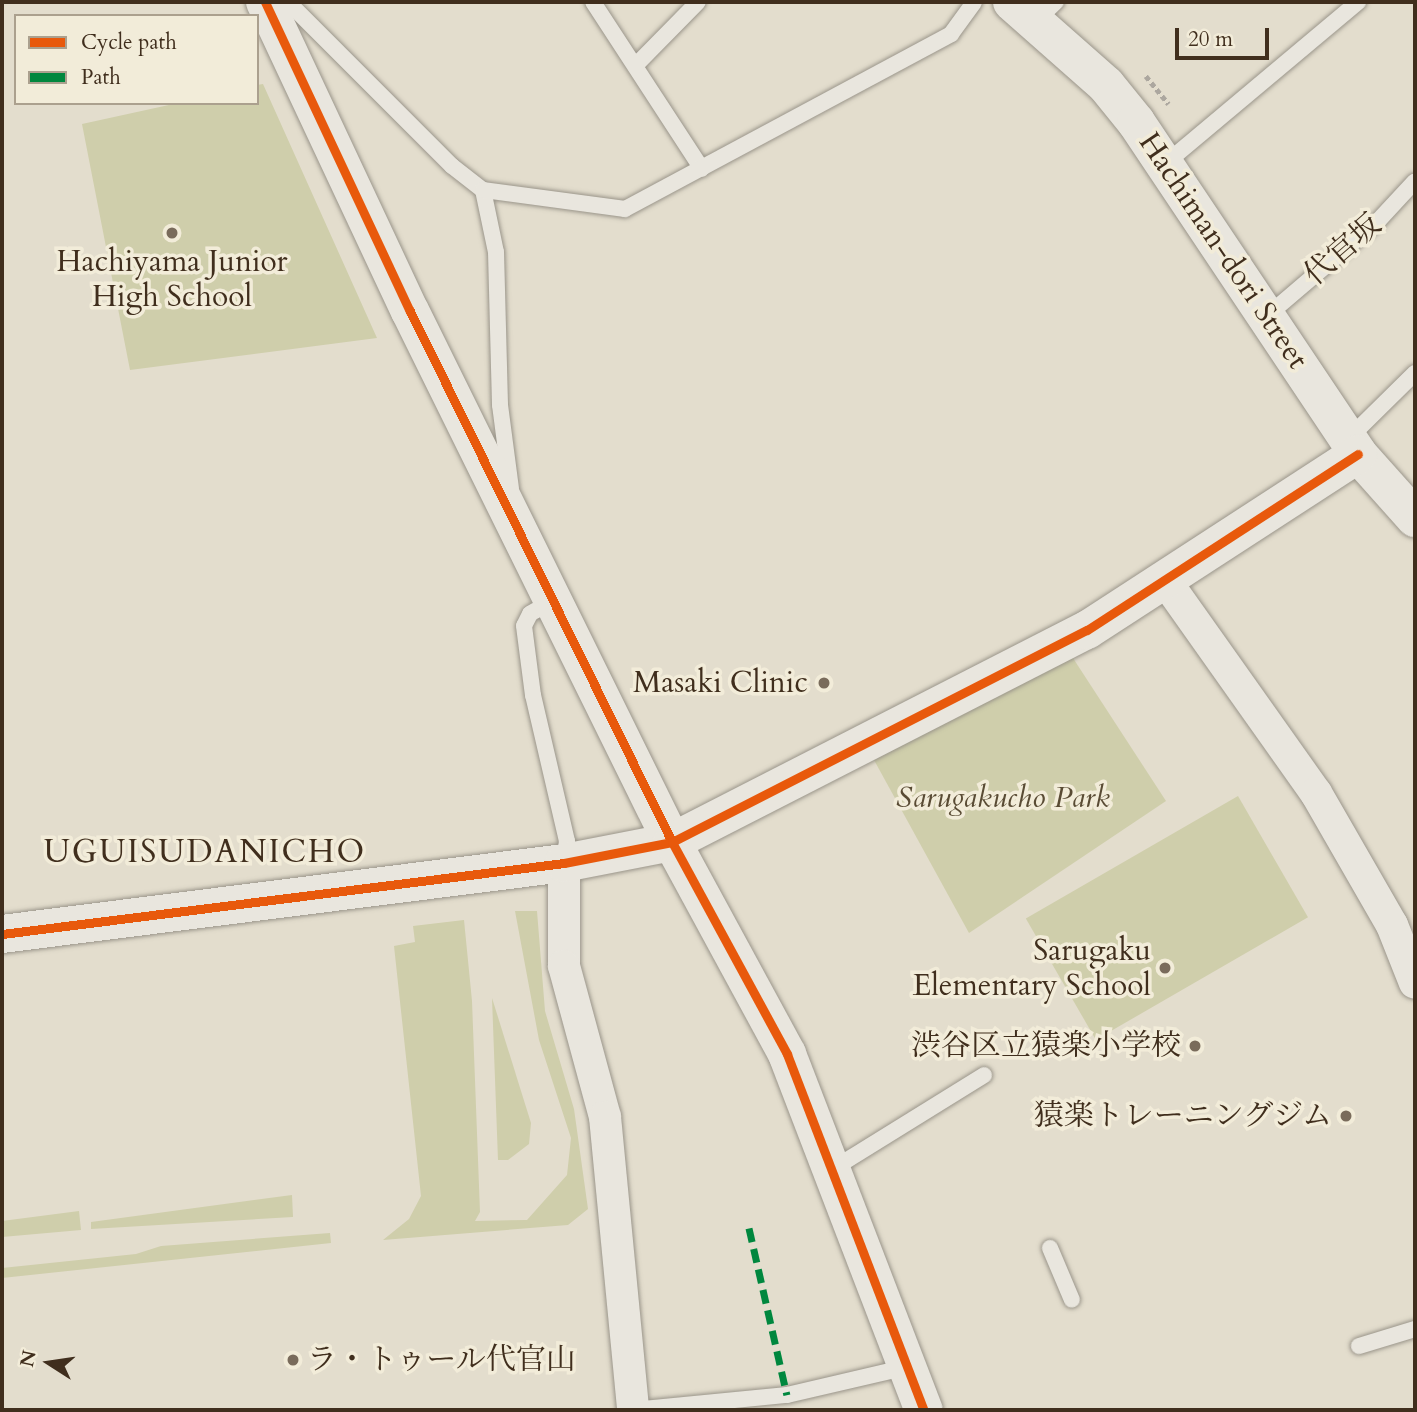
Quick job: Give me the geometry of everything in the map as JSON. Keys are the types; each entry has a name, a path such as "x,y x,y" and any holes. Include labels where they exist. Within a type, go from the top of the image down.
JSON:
{"street":[{"path":"265,2 410,311 515,518 672,842 787,1054 924,1410"},
{"name":"Hachiman-dori Street","path":"1034,8 1106,85 1166,163 1353,447 1415,518"},
{"path":"2,934 564,863 672,842 1087,630 1165,580 1353,447"},
{"path":"1165,580 1266,716 1316,793 1387,915 1415,983"},
{"path":"564,863 564,966 605,1117 633,1410"}],"lane":[{"path":"288,2 452,166 482,190 625,209 951,34 974,2"},
{"path":"593,2 702,169"},
{"path":"636,65 698,2"},
{"path":"1166,163 1358,2"},
{"name":"代官坂","path":"1268,315 1378,220 1415,181"},
{"path":"482,190 496,252 500,405 515,518"},
{"path":"1353,447 1415,373"},
{"path":"553,601 530,614 524,626 533,695 568,841 564,863"},
{"path":"831,1170 984,1075"},
{"path":"1050,1248 1072,1300"},
{"path":"1359,1346 1415,1329"},
{"path":"633,1410 787,1395 908,1366"}],"green space":[{"path":"263,84 377,338 130,370 82,124 169,105 259,105 259,85"},
{"name":"Sarugakucho Park","path":"1071,655 1166,801 969,933 874,760"},
{"path":"1238,796 1308,917 1096,1040 1026,918"},
{"path":"515,911 537,911 545,1011 574,1109 588,1209 568,1225 383,1240 409,1219 421,1196 394,946 415,942 413,926 464,920 472,1001 480,1212 475,1221 527,1220 567,1175 571,1138 539,1040"},
{"path":"492,998 531,1123 529,1144 508,1160 498,1160"},
{"path":"292,1195 293,1217 91,1229 91,1222"},
{"path":"79,1211 81,1230 2,1237 2,1221"},
{"path":"330,1233 331,1243 2,1278 2,1268 136,1254 161,1246"}],"marked path":[{"path":"749,1228 787,1395"}],"cycle path":[{"path":"265,2 410,311 672,842 787,1054 924,1410"},
{"path":"2,934 564,863 672,842 1087,630 1358,454"}],"place":[{"name":"Hachiyama Junior High School","path":"172,233"},
{"name":"Masaki Clinic","path":"824,683"},
{"name":"Sarugaku Elementary School","path":"1165,968"},
{"name":"渋谷区立猿楽小学校","path":"1195,1046"},
{"name":"猿楽トレーニングジム","path":"1346,1116"},
{"name":"ラ・トゥール代官山","path":"293,1360"}],"district":[{"name":"UGUISUDANICHO","path":"205,852"}]}
